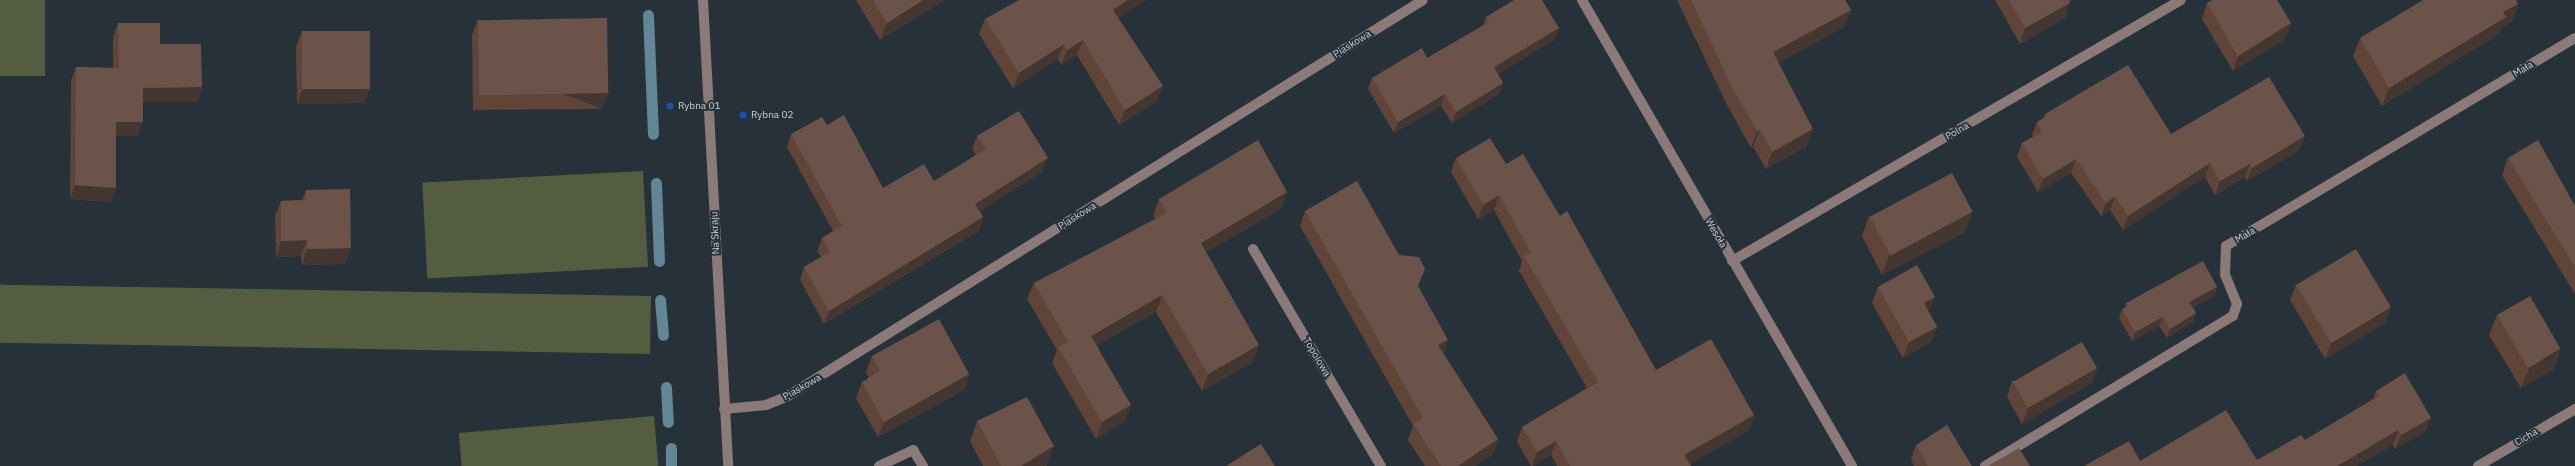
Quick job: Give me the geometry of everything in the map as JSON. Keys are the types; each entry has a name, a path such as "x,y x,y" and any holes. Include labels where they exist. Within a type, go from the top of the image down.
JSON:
{"street":[{"name":"Na Skraju","path":"703,0 728,466"},
{"name":"Piaskowa","path":"724,409 766,405 788,396 1423,0"},
{"name":"Wesoła","path":"1582,0 1852,466"},
{"name":"Polna","path":"1732,261 2181,0"},
{"name":"Mała","path":"1986,466 2233,316 2237,304 2225,275 2226,246 2575,38"},
{"name":"Topolowa","path":"1253,249 1381,466"},
{"name":"Cicha","path":"2478,466 2575,409"},
{"path":"879,466 913,450 923,466"}],"green space":[{"path":"0,0 45,0 45,76 0,76"},
{"path":"643,171 648,267 427,278 422,183"},
{"path":"0,285 651,296 650,354 0,343"},
{"path":"654,416 658,466 462,466 459,433"}],"building":[{"path":"873,0 923,0 887,23"},
{"path":"1019,0 1128,0 1113,10 1163,86 1125,110 1083,40 1067,50 1064,44 1019,73 985,19"},
{"path":"1514,0 1542,0 1559,28 1494,67 1503,83 1456,112 1445,94 1398,122 1372,78 1422,48 1427,58 1489,22 1486,17"},
{"path":"1691,0 1845,0 1851,10 1773,52 1813,129 1772,152 1760,130 1757,131 1732,87"},
{"path":"2009,0 2069,0 2070,3 2025,28"},
{"path":"2213,0 2277,0 2291,23 2238,56 2207,3"},
{"path":"2423,0 2516,0 2518,4 2503,12 2506,17 2389,88 2360,38"},
{"path":"607,18 608,93 479,95 478,20"},
{"path":"118,23 160,23 160,44 201,44 202,87 143,88 143,122 116,122 116,188 75,185 76,67 119,68"},
{"path":"302,31 370,31 370,89 302,89"},
{"path":"2128,65 2171,134 2269,77 2305,136 2252,168 2250,164 2220,181 2210,163 2128,216 2115,196 2106,203 2076,159 2043,179 2022,143 2042,132 2037,122 2047,116 2045,114"},
{"path":"1019,111 1048,158 975,204 983,217 829,311 804,267 830,252 822,238 842,226 791,134 822,117 827,125 844,115 883,188 924,164 934,181 986,149 977,136"},
{"path":"1490,138 1506,164 1523,154 1560,216 1567,211 1656,370 1711,339 1754,415 1684,455 1691,466 1570,466 1556,441 1537,452 1522,427 1598,382 1524,256 1531,253 1499,195 1483,205 1456,158"},
{"path":"1258,140 1287,192 1201,243 1259,345 1208,374 1162,295 1091,336 1131,405 1102,422 1058,347 1068,342 1034,283 1167,213 1159,199"},
{"path":"2538,140 2575,206 2575,267 2508,158"},
{"path":"1952,173 1973,212 1891,256 1870,217"},
{"path":"1357,181 1399,255 1419,257 1425,269 1418,286 1448,340 1438,345 1498,439 1458,466 1441,466 1413,424 1423,418 1305,211"},
{"path":"350,189 351,248 307,249 307,240 281,241 281,201 306,200 306,190"},
{"path":"2356,249 2391,307 2331,343 2296,285"},
{"path":"2203,261 2217,287 2189,302 2196,313 2170,329 2163,317 2135,332 2122,309 2128,306 2126,303"},
{"path":"1917,265 1935,297 1924,303 1937,327 1909,342 1878,287"},
{"path":"2530,296 2560,349 2528,368 2497,315"},
{"path":"939,319 969,374 884,422 862,382 880,371 872,356"},
{"path":"2082,342 2097,368 2028,408 2013,382"},
{"path":"2405,373 2431,418 2401,435 2398,430 2337,466 2084,466 2129,441 2140,461 2226,410 2257,460 2301,435 2305,440 2379,396 2376,391"},
{"path":"1027,397 1054,446 1021,466 1001,466 977,421"},
{"path":"1947,425 1972,466 1928,466 1916,445"},
{"path":"1261,444 1275,466 1226,466"},
{"path":"2019,448 2030,466 1988,466"}],"waterway":[{"path":"648,15 653,134"},
{"path":"656,183 659,261"},
{"path":"660,300 663,335"},
{"path":"666,387 668,422"},
{"path":"671,448 671,466"}],"place":[{"name":"Rybna 01","path":"670,106"},
{"name":"Rybna 02","path":"743,115"}]}
